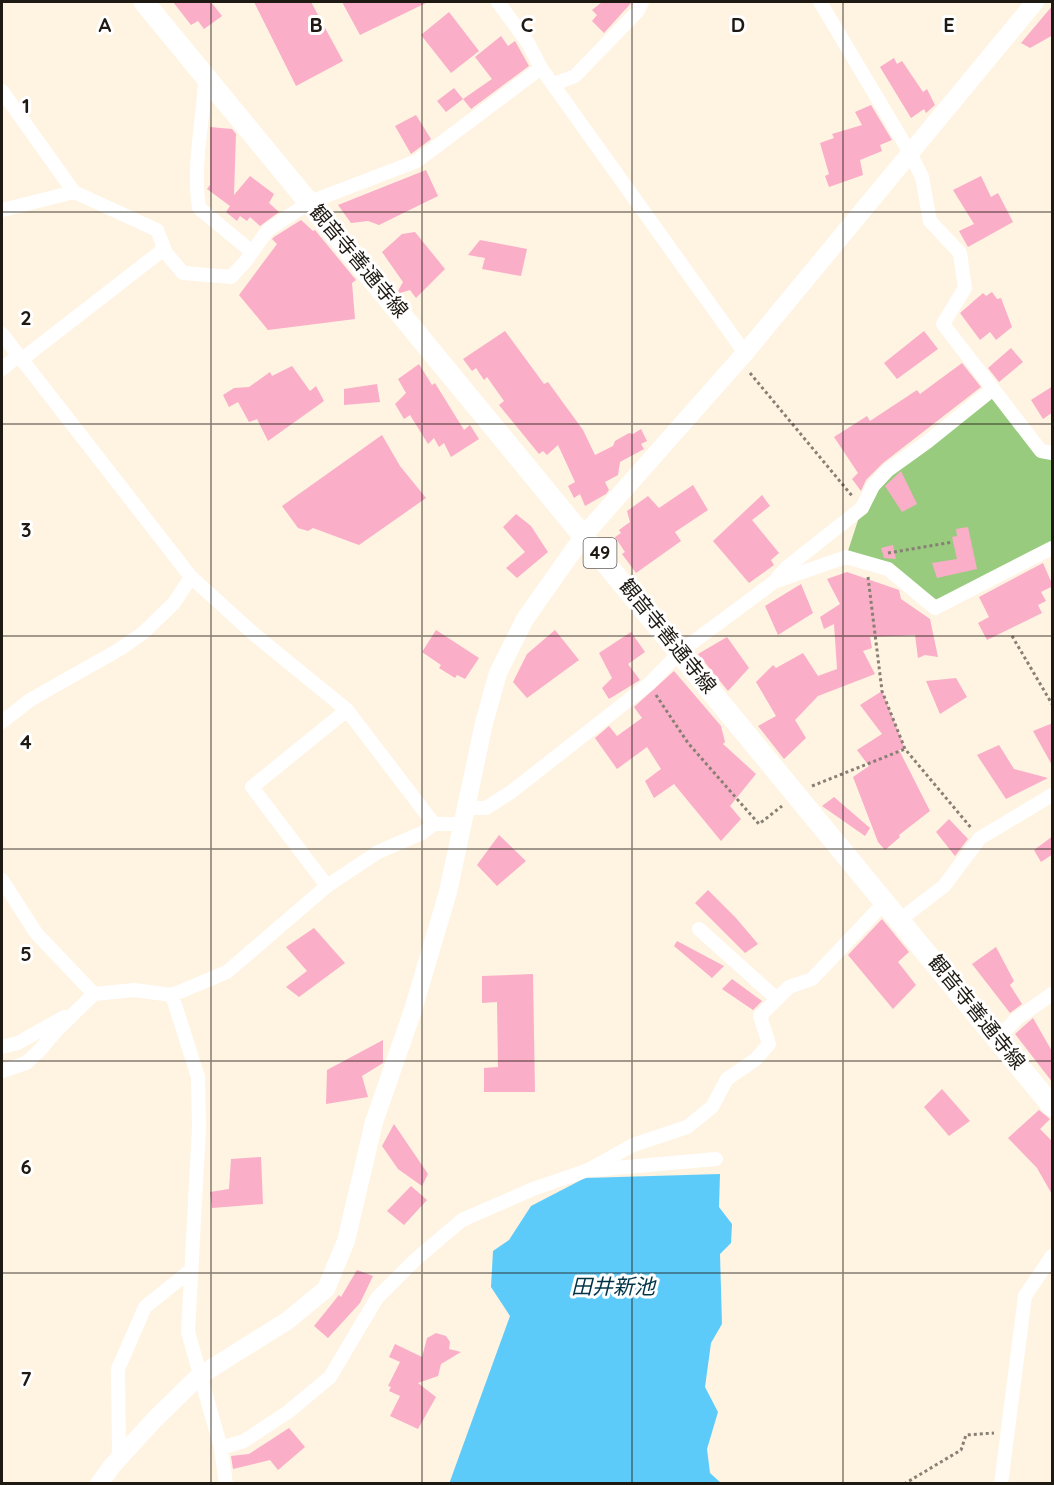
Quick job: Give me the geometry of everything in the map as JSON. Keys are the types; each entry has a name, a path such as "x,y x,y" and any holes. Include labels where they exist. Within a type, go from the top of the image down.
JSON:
{"main road":[{"name":"観音寺善通寺線","path":"144,2 585,534 1053,1106"}],"street":[{"path":"498,2 528,43 541,68 742,357"},
{"path":"554,84 575,76 637,12 642,2"},
{"path":"819,2 910,153 922,177 930,221 960,253 965,288 943,324 1041,451 1053,453"},
{"path":"99,1484 119,1457 199,1376 287,1321 326,1289 346,1241 368,1145 416,1000 448,892 498,673 525,619 585,534 742,357 1035,2"},
{"path":"2,91 74,192 157,231 164,249 183,273 231,277 268,230 310,202 417,161 541,68"},
{"path":"205,76 204,116 195,182 199,208 252,252"},
{"path":"2,210 74,192"},
{"path":"2,369 164,249"},
{"path":"2,334 191,577 255,635 347,710 434,824"},
{"path":"2,1071 26,1063 94,994 134,990 172,995 228,972 327,886 378,852 422,834 434,824 486,808 503,797 649,684 681,651 774,582 786,568 862,508 873,486 888,470 993,389"},
{"path":"774,582 846,557 888,569 935,608 1053,548"},
{"path":"2,722 30,700 120,649 143,633 174,603 191,577"},
{"path":"327,886 252,787 347,710"},
{"path":"901,919 944,886 980,838 1053,795"},
{"path":"2,880 36,933 94,994"},
{"path":"221,1448 252,1436 288,1412 330,1377 377,1298 415,1260 462,1220 533,1189 588,1170 633,1145 687,1127 712,1107 727,1079 756,1059 769,1044 760,1016 789,987 812,979 886,901"},
{"path":"699,929 777,999"},
{"path":"999,1038 1016,1019 1053,994"},
{"path":"172,995 198,1077 199,1128 188,1332 221,1448 226,1484"},
{"path":"2,1047 18,1043 76,1010"},
{"path":"588,1170 716,1159"},
{"path":"1001,1484 1025,1296 1053,1256"},
{"path":"119,1457 118,1369 145,1307 191,1270"}],"path":[{"path":"742,357 862,508"},
{"path":"887,554 953,542"},
{"path":"866,563 882,691 905,749 980,838"},
{"path":"1012,636 1053,704"},
{"path":"649,684 688,743 759,824 798,794 905,749"},
{"path":"904,1484 962,1450 966,1435 1008,1431"}],"green space":[{"path":"993,389 1006,407 1052,453 1052,548 935,608 888,569 846,557 862,508 873,486"}],"water":[{"name":"田井新池","path":"720,1174 719,1207 732,1224 731,1243 720,1254 722,1324 711,1343 705,1387 718,1412 707,1449 710,1473 721,1483 449,1484 510,1316 491,1287 493,1251 509,1240 531,1206 585,1178"}],"building":[{"path":"173,2 211,2 222,16 204,29 198,21 191,25"},
{"path":"254,2 311,2 343,61 296,86"},
{"path":"342,2 428,2 360,35"},
{"path":"602,2 632,2 604,33 592,21 597,15 592,10"},
{"path":"1053,5 1053,35 1030,48 1021,43"},
{"path":"449,12 479,51 451,73 421,35"},
{"path":"501,36 508,46 515,41 529,66 471,109 463,99 492,79 475,57"},
{"path":"894,58 897,64 902,61 923,92 927,89 935,105 926,113 924,109 911,118 880,67"},
{"path":"454,88 463,99 446,112 437,101"},
{"path":"871,105 892,140 880,145 882,151 860,160 863,175 829,187 825,176 829,174 820,143 834,138 832,134 862,125 855,112"},
{"path":"416,115 431,139 411,154 395,126"},
{"path":"210,127 232,129 236,134 234,195 250,176 274,194 269,203 279,212 260,226 250,217 247,221 240,216 237,221 226,212 230,206 207,189 210,185"},
{"path":"426,170 438,196 379,225 368,221 351,223 338,205"},
{"path":"981,176 991,197 998,193 1013,222 968,247 959,231 974,224 953,190"},
{"path":"301,220 313,231 315,230 356,280 352,283 355,319 268,330 239,295 277,244 272,239"},
{"path":"415,232 445,269 416,298 410,290 400,293 398,291 403,282 382,252 402,234"},
{"path":"480,240 527,249 521,276 482,269 485,258 468,255"},
{"path":"992,292 997,299 1001,298 1012,327 996,340 990,332 980,340 960,313 983,293 986,296"},
{"path":"505,331 544,384 548,382 583,430 595,455 613,446 615,441 629,433 633,434 641,429 647,441 641,444 644,449 620,462 618,475 605,482 609,490 606,494 585,506 580,494 574,498 568,486 575,482 558,445 547,455 543,451 539,454 499,405 504,401 487,377 484,380 476,368 472,371 463,359"},
{"path":"924,331 938,349 897,379 884,363"},
{"path":"1011,348 1023,362 999,382 988,368"},
{"path":"962,363 981,387 883,463 866,480 861,491 852,479 858,473 834,437 867,416 870,421 917,390 920,394"},
{"path":"419,364 432,385 435,383 464,430 470,425 479,439 451,457 444,443 439,447 434,438 428,444 410,415 404,419 395,404 406,393 398,379"},
{"path":"292,366 310,391 316,386 324,401 268,441 257,419 249,422 238,402 229,407 223,395 234,388 249,387 270,372 272,376"},
{"path":"377,384 380,402 344,405 344,389"},
{"path":"1053,386 1053,412 1043,419 1031,400"},
{"path":"382,435 400,466 426,498 359,545 313,528 308,531 298,528 282,506"},
{"path":"901,471 917,504 902,512 885,486"},
{"path":"693,485 708,510 675,532 681,541 636,573 622,554 625,552 615,537 621,533 619,530 630,522 627,511 648,496 659,508"},
{"path":"762,495 770,506 752,520 779,553 771,560 774,565 749,583 713,541"},
{"path":"516,514 531,526 548,552 517,578 506,568 525,552 503,527"},
{"path":"968,527 977,569 937,578 932,563 957,559 952,537 957,536 956,529"},
{"path":"893,545 896,559 884,558 881,548"},
{"path":"1043,563 1053,586 1041,592 1046,601 1038,605 1042,613 987,640 978,623 989,617 979,597"},
{"path":"847,572 899,590 901,599 930,619 938,657 925,655 918,658 915,635 870,637 872,648 863,651 875,674 818,696 795,720 806,738 784,759 758,726 776,716 756,682 773,665 776,668 803,653 818,676 837,669 834,624 824,629 820,617 840,604 827,579"},
{"path":"801,584 813,613 778,635 765,606"},
{"path":"436,630 479,658 465,679 457,675 455,678 439,668 441,665 422,652"},
{"path":"555,630 579,660 527,698 513,682 527,654"},
{"path":"631,632 645,652 628,664 640,680 609,699 602,688 612,678 599,653"},
{"path":"727,637 749,668 728,691 698,654"},
{"path":"674,671 721,726 725,742 723,744 756,774 730,806 741,819 721,841 674,784 654,798 645,781 661,769 647,747 617,769 595,738 609,726 617,736 642,718 634,707"},
{"path":"956,678 967,697 940,714 926,681"},
{"path":"882,691 905,749 899,750 930,811 899,835 900,837 885,850 878,842 853,777 869,766 857,750 882,734 860,705"},
{"path":"1053,723 1053,767 1033,731"},
{"path":"999,745 1014,769 1048,778 1006,799 977,755"},
{"path":"834,797 870,828 865,836 822,806"},
{"path":"949,819 968,839 955,856 936,832"},
{"path":"499,835 526,861 497,886 477,865"},
{"path":"1053,836 1053,854 1041,862 1034,850"},
{"path":"708,890 758,944 745,953 695,903"},
{"path":"882,919 909,952 898,962 916,985 893,1009 848,955"},
{"path":"314,928 345,963 299,997 286,987 307,971 286,947"},
{"path":"677,941 724,966 712,978 674,946"},
{"path":"996,947 1014,981 1010,985 1022,1004 1010,1013 972,964"},
{"path":"533,974 535,1092 484,1092 484,1068 498,1067 497,1002 482,1003 482,976"},
{"path":"732,979 762,1001 753,1010 722,989"},
{"path":"1033,1018 1053,1053 1053,1083 1015,1034"},
{"path":"383,1040 383,1063 362,1076 368,1097 326,1104 327,1070"},
{"path":"942,1089 970,1121 949,1136 924,1107"},
{"path":"1039,1110 1050,1119 1040,1129 1053,1142 1053,1196 1037,1168 1008,1138"},
{"path":"394,1124 428,1174 422,1186 398,1169 382,1146"},
{"path":"261,1157 263,1204 212,1208 210,1192 229,1189 231,1159"},
{"path":"411,1186 427,1200 404,1225 387,1211"},
{"path":"357,1270 373,1276 360,1303 328,1338 314,1326 339,1295 341,1297"},
{"path":"436,1333 446,1336 450,1342 449,1349 461,1352 441,1364 438,1376 418,1383 436,1397 418,1429 390,1416 400,1396 389,1391 391,1387 388,1386 400,1362 389,1357 395,1344 422,1357 427,1338"},
{"path":"289,1428 305,1447 278,1470 270,1460 233,1469 231,1456 249,1454"}]}
